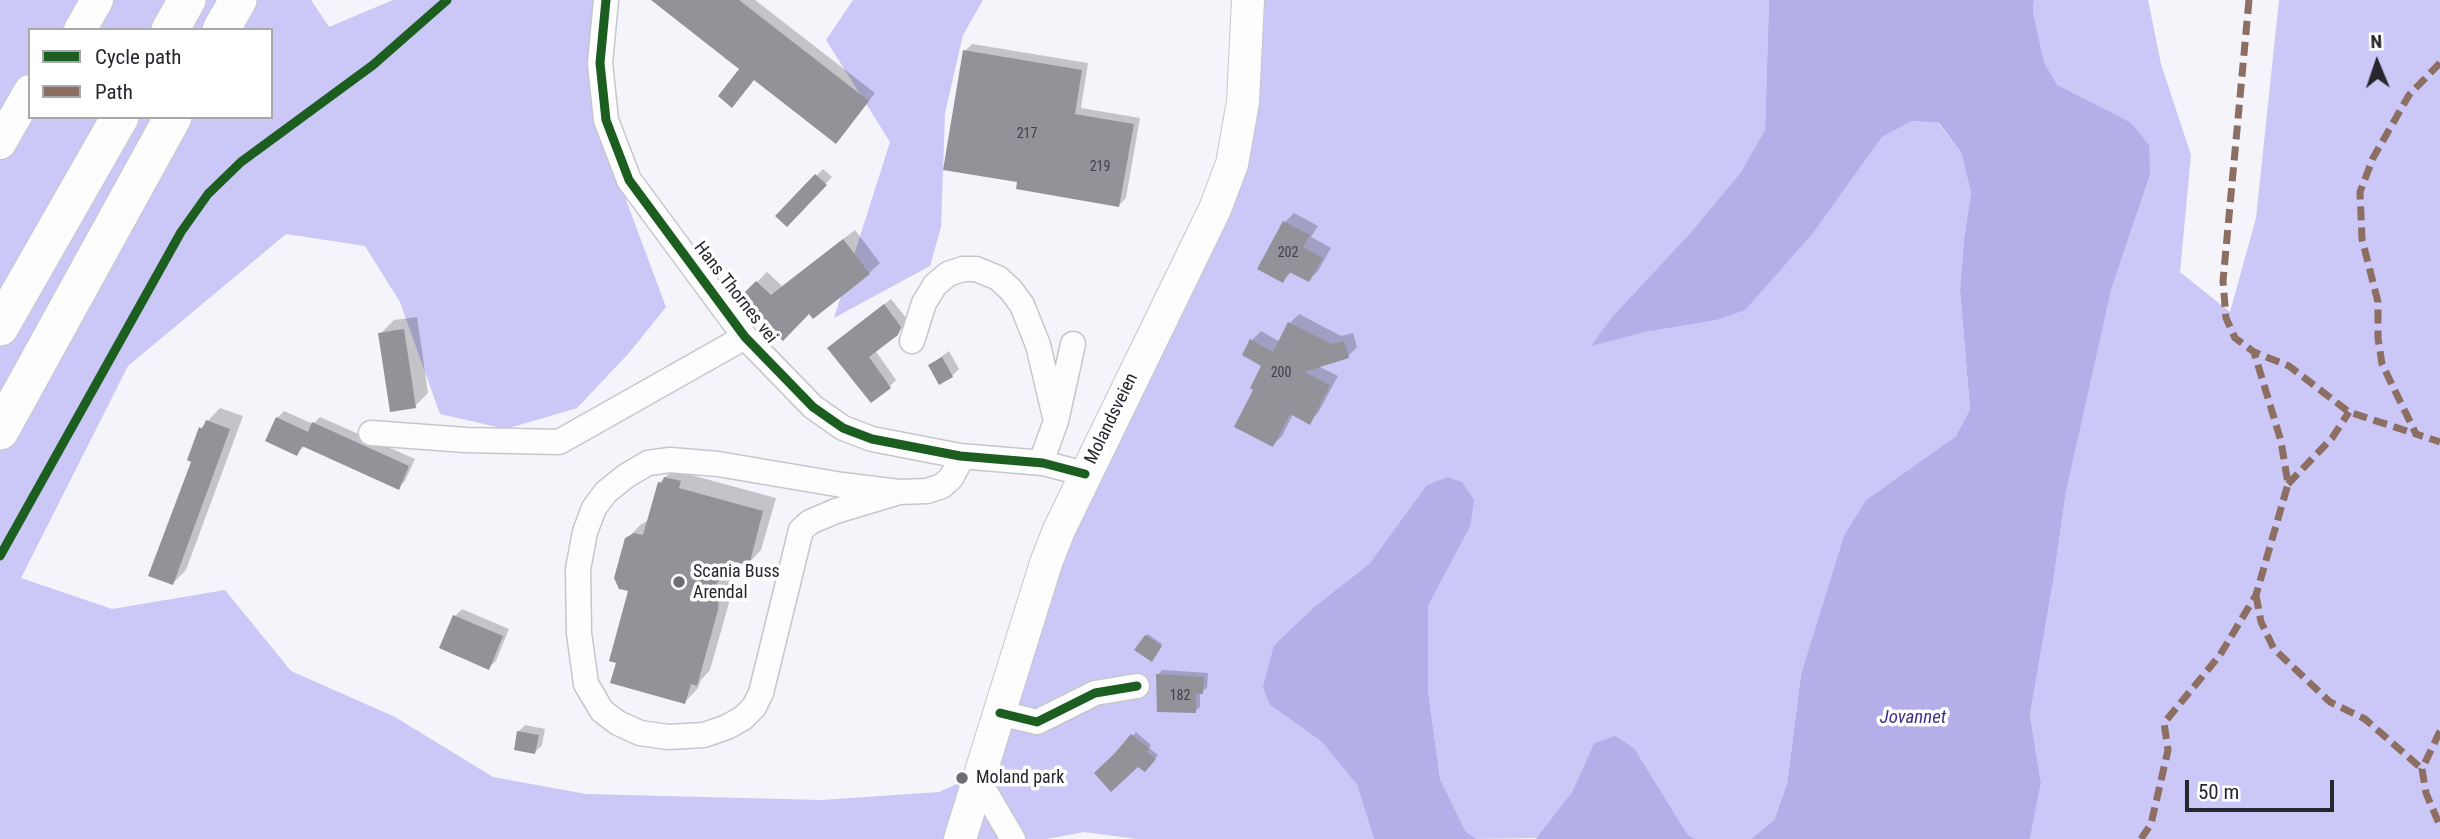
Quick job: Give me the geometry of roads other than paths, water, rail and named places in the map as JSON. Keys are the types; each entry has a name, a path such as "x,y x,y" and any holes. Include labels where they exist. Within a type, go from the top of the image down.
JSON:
{"highway":[{"path":"171,28 187,0"},
{"path":"222,28 238,0"},
{"path":"0,327 119,119"},
{"path":"0,431 172,119"}],"main road":[{"path":"66,28 83,0"},
{"path":"81,28 97,0"},
{"name":"Molandsveien","path":"960,839 1046,563 1085,474 1215,209 1232,164 1243,102 1248,0"},
{"path":"0,143 28,95"},
{"path":"0,167 28,119"}],"street":[{"name":"Hans Thornes vei","path":"606,0 600,62 606,120 629,180 745,337 813,407 843,428 872,439 960,456 1043,463 1085,474"},
{"path":"912,341 924,303 935,285 948,274 963,269 976,269 998,278 1022,305 1038,345 1056,421"},
{"path":"371,433 466,440 559,442 745,337"},
{"path":"1043,463 1056,421 1073,344"},
{"path":"899,492 810,522 801,530 761,693 743,718 704,735 668,737 640,733 618,723 602,710 586,684 579,633 578,569 585,532 594,508 606,492 626,476 648,463 670,460 718,464 899,492 927,491 942,486 951,478 960,456"},
{"path":"1000,713 1037,722 1095,693 1137,686"},
{"path":"977,789 986,793 1013,839"}],"water":[{"name":"Jovannet","path":"1769,0 2034,0 2033,12 2044,62 2057,85 2130,122 2149,145 2150,175 2112,287 2066,492 2030,715 2041,783 2030,839 1751,839 1774,820 1787,784 1801,675 1844,536 1866,500 1956,436 1970,409 1960,290 1971,193 1961,152 1939,123 1912,121 1882,137 1814,232 1745,310 1716,320 1650,331 1591,346 1611,318 1692,231 1740,173 1765,130"},
{"path":"1447,477 1462,482 1474,500 1470,527 1428,606 1428,690 1440,779 1466,832 1477,839 1374,839 1357,785 1322,742 1270,705 1263,687 1274,645 1314,607 1369,564 1426,486"},
{"path":"1615,736 1634,748 1688,835 1696,839 1536,839 1572,792 1594,743"}],"place":[{"name":"Scania Buss Arendal","path":"679,582"},
{"name":"Moland park","path":"962,778"}]}
